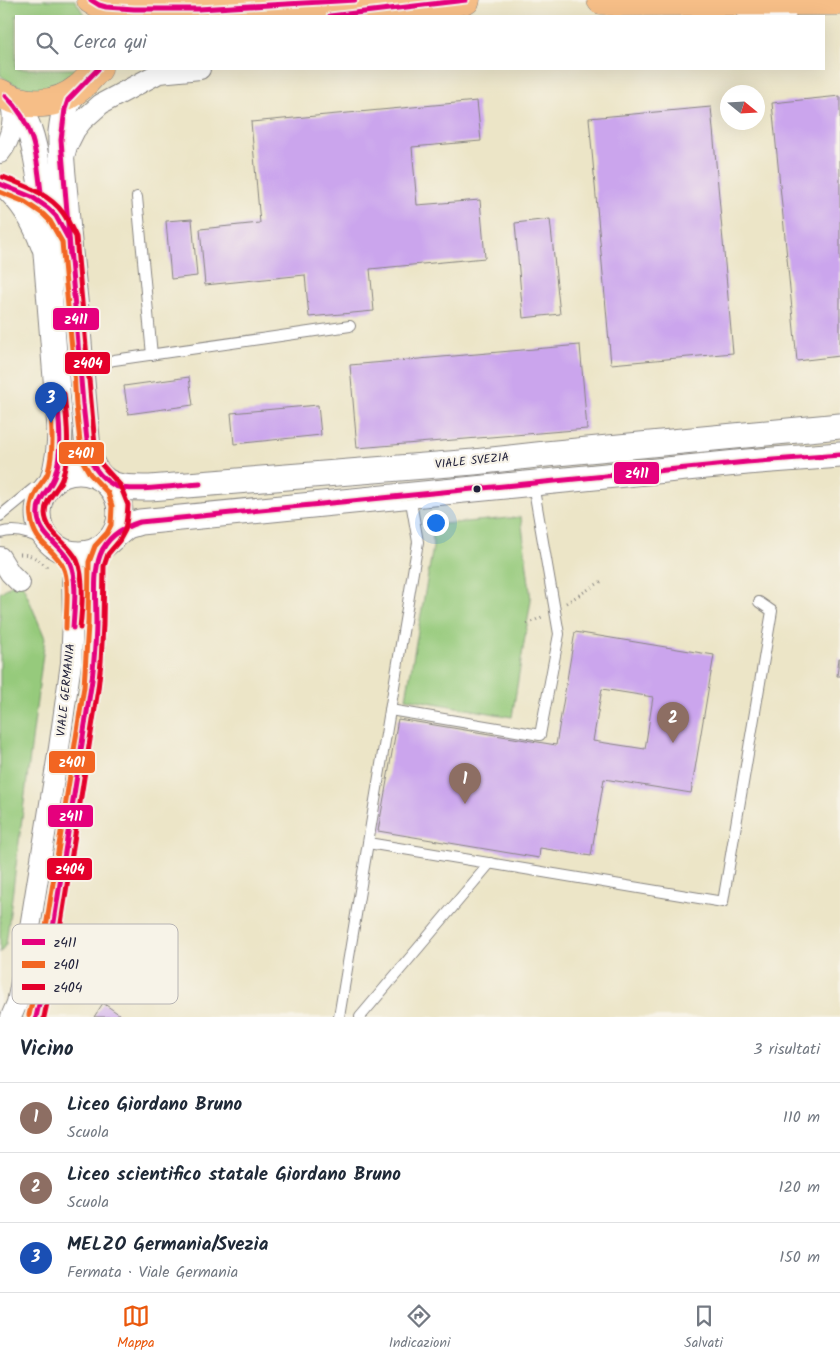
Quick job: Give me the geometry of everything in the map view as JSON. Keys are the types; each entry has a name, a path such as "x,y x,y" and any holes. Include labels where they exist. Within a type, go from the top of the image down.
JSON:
{"main road":[{"path":"91,0 106,7 176,10 355,0"},
{"path":"91,0 98,15"},
{"path":"338,15 466,0"},
{"path":"601,0 616,2 840,1"},
{"path":"3,94 20,102 40,104 60,99 90,76"}],"street":[{"path":"758,15 840,7"},
{"path":"62,166 72,134 82,121 102,104 155,75 164,72 188,70"},
{"path":"90,76 70,97 65,109 61,132 62,166 89,458 93,466 113,488 121,510 119,526 109,542"},
{"path":"0,153 7,142 12,123 12,109 3,94"},
{"path":"3,94 20,110 29,130 37,166 42,204 60,428 58,456 52,482"},
{"path":"47,262 34,226 14,197 0,184 25,194 42,204 56,216 69,240"},
{"name":"VIALE SVEZIA","path":"105,480 122,488 150,488 474,462 840,426"},
{"path":"105,480 93,474 78,471 64,474 47,486 41,497 38,514 42,531 54,545 65,551 81,554 91,552 98,550 127,526 140,522 411,506 533,484 747,462 840,455"},
{"name":"VIALE GERMANIA","path":"55,924 93,676 96,624 96,564 102,550 109,542"},
{"name":"VIALE GERMANIA","path":"31,924 60,748 71,663 72,572 70,563 54,545"},
{"path":"2,560 10,573 20,583"},
{"name":"VIALE GERMANIA","path":"11,1017 17,1004"},
{"name":"VIALE GERMANIA","path":"36,1017 39,1004"}],"lane":[{"path":"137,197 152,355"},
{"path":"81,369 114,360 350,326"},
{"path":"0,516 33,489 52,482"},
{"path":"390,710 540,735 559,634 533,484"},
{"path":"339,1017 418,542 411,506"},
{"path":"0,533 17,530 37,536 54,545"},
{"path":"368,843 723,902 772,612 759,602"},
{"path":"360,1017 490,863"}],"path":[{"path":"2,560 15,555 25,554 34,557 51,570"}],"green space":[{"path":"0,0 75,0 84,15 15,15 15,70 77,70 60,83 40,89 20,86 0,75"},
{"path":"521,517 531,600 512,717 406,698 433,547 432,525"},
{"path":"20,578 45,638 6,944 0,953 0,593"}],"building":[{"path":"840,96 840,356 797,361 772,103"},
{"path":"477,101 481,141 412,147 417,205 480,200 485,258 370,269 374,311 309,317 305,275 205,285 200,229 260,223 251,122"},
{"path":"711,107 733,353 611,364 589,118"},
{"path":"192,219 197,276 171,279 166,221"},
{"path":"550,219 560,314 523,318 515,223"},
{"path":"580,345 587,429 357,448 350,365"},
{"path":"189,377 193,405 128,414 124,386"},
{"path":"318,405 321,435 234,444 231,413"},
{"path":"575,632 714,655 691,793 604,779 591,856 540,848 539,858 378,831 398,719 556,745","holes":["602,689 653,697 645,749 593,741"]},
{"path":"839,658 840,676 837,676"},
{"path":"102,1004 104,1004 123,1017 94,1017"}],"transit line":[{"name":"z411","path":"91,0 106,7 134,9 199,9 355,0"},
{"name":"z411","path":"338,15 466,0"},
{"name":"z411","path":"97,70 68,100 61,140 89,458 103,478 111,484 122,488 143,489 200,484"},
{"name":"z411","path":"6,96 23,117 28,129 36,153 41,193"},
{"name":"z404","path":"3,177 36,191 51,200 63,213 76,237 96,456 120,485 128,505 125,530 108,554 104,566 103,624 98,689 61,924"},
{"name":"z411","path":"0,184 32,197 56,216 69,240 70,256"},
{"name":"z401","path":"0,192 25,202 43,214 50,221 62,242 82,460 90,474 108,493 112,506 111,525 107,533 95,546 89,562 84,687 47,924"},
{"name":"z404","path":"64,394 68,437 67,459 62,479 49,499 45,513 49,527 73,554 80,567 82,594 80,628"},
{"name":"z411","path":"57,395 60,435 59,456 53,481 39,504 38,517 43,531 62,551 70,563 74,578 75,595 73,628"},
{"name":"z401","path":"50,396 52,434 50,463 47,475 34,496 31,504 31,513 36,534 59,560 65,573 67,588 66,628"},
{"name":"z411","path":"54,924 92,680 96,636 95,590 98,561 103,549 111,538 123,529 140,522 747,462 840,455"},
{"name":"z401","path":"29,1015 32,1004"},
{"name":"z411","path":"36,1017 39,1004"},
{"name":"z404","path":"44,1017 47,1004"}],"place":[{"name":"MELZO Germania/Svezia","path":"51,423"},
{"name":"Liceo scientifico statale Giordano Bruno","path":"673,743"},
{"name":"Liceo Giordano Bruno","path":"465,804"}]}
